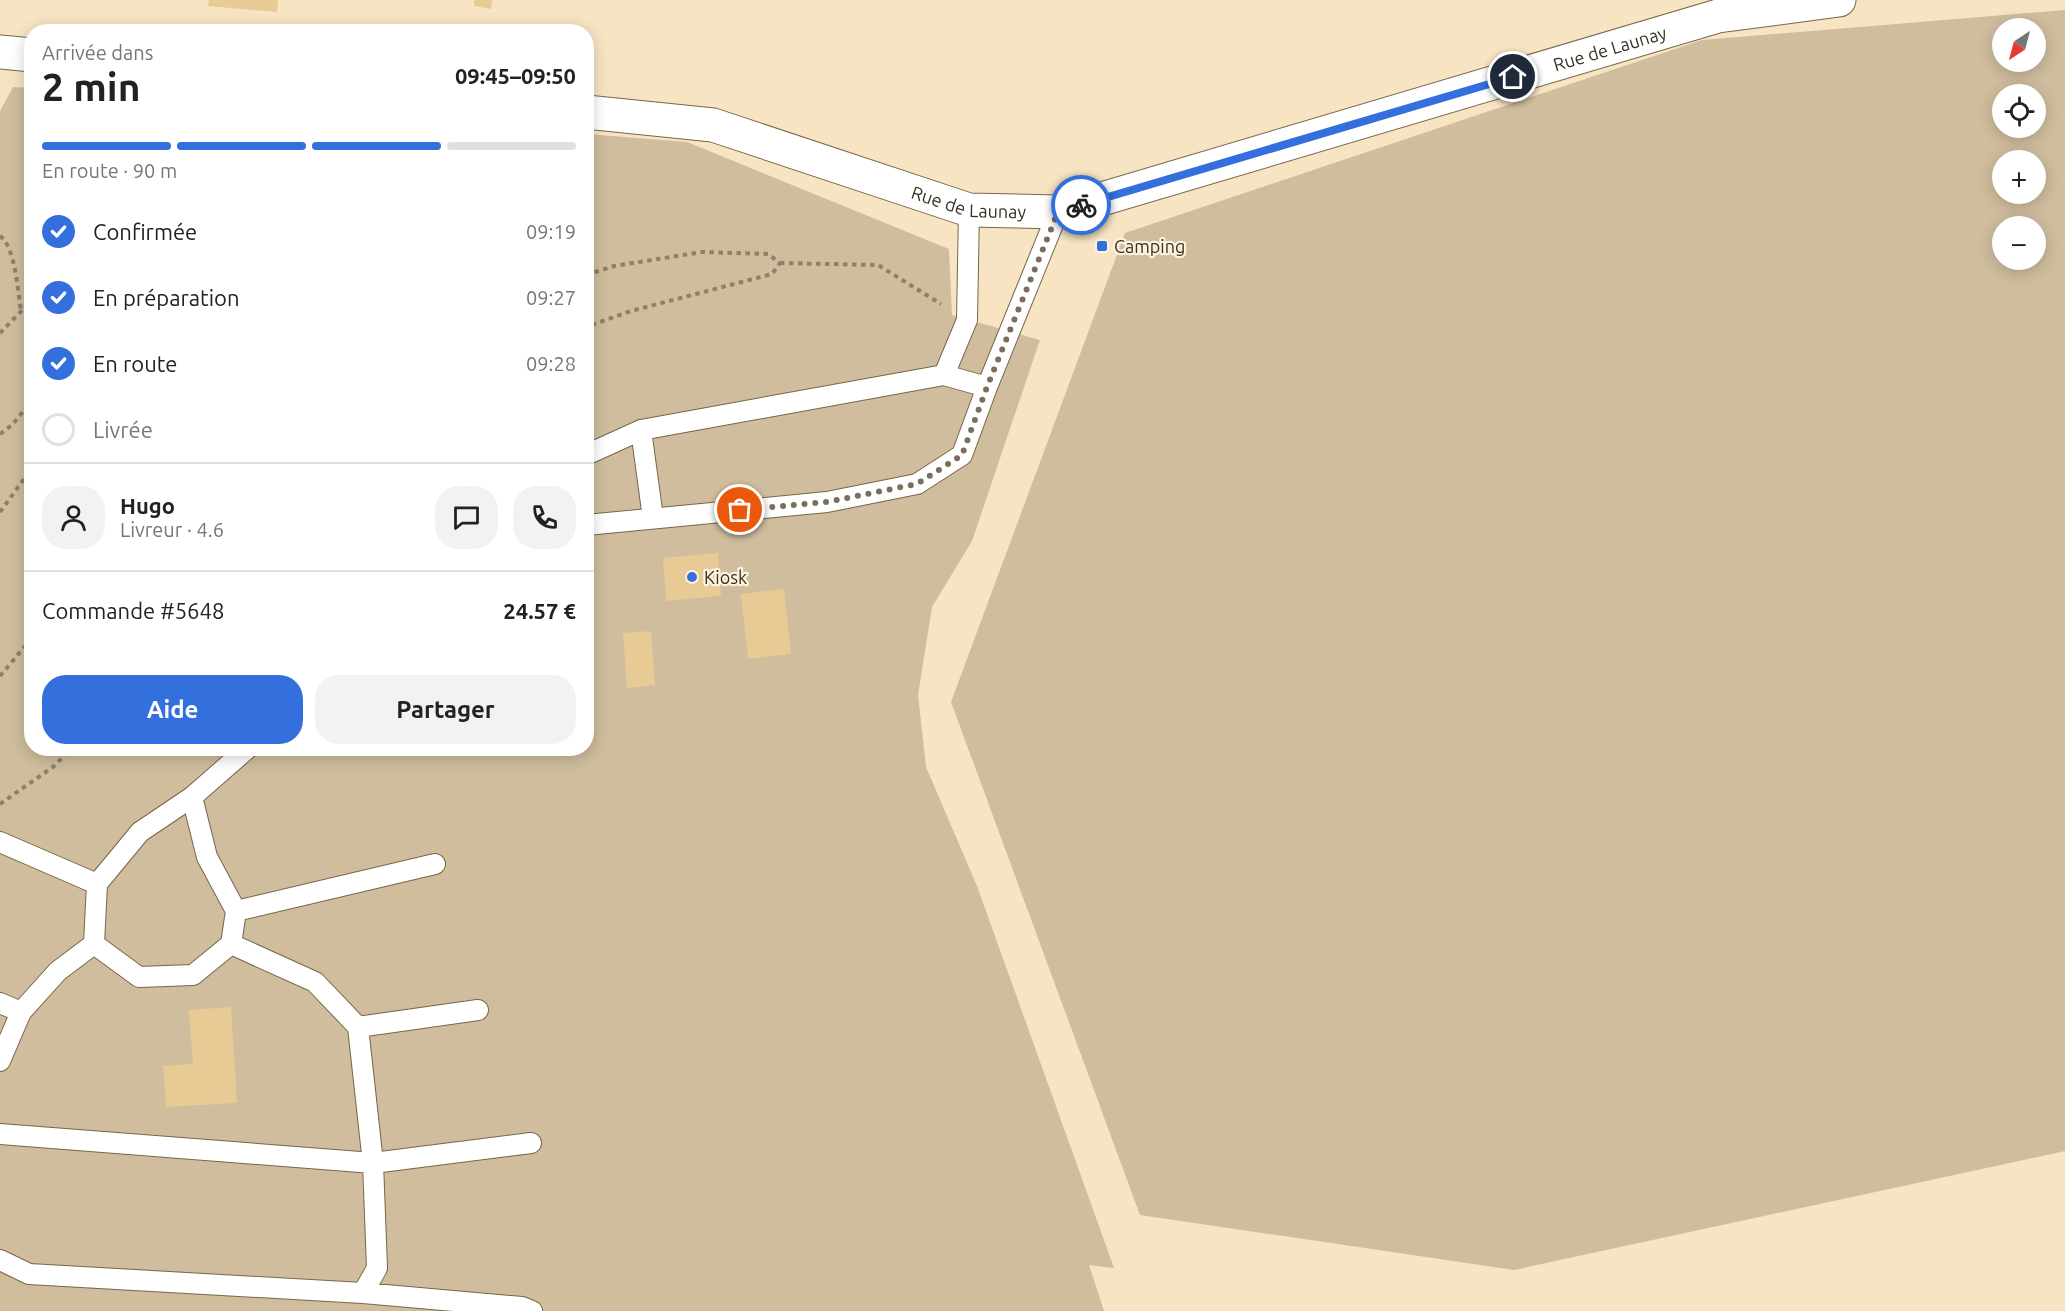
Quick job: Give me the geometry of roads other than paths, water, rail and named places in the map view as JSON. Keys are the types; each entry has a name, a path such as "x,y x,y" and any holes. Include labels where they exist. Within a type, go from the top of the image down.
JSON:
{"street":[{"name":"Rue de Launay","path":"594,113 713,125 969,210 1058,212 1718,16 1766,5 1839,0"},
{"path":"0,52 24,54"}],"lane":[{"path":"944,375 967,320 969,210"},
{"path":"594,524 827,502 917,484 962,455 1058,212"},
{"path":"594,451 641,430 944,375 987,387"},
{"path":"641,430 653,518"},
{"path":"94,944 97,884 140,832 192,797 239,756"},
{"path":"94,944 139,977 193,975 231,944 236,911 207,857 192,797"},
{"path":"0,842 97,884"},
{"path":"236,911 435,864"},
{"path":"0,1061 21,1012 58,971 94,944"},
{"path":"231,944 315,982 358,1027 373,1163 377,1268 363,1293"},
{"path":"0,1003 21,1012"},
{"path":"358,1027 478,1010"},
{"path":"0,1134 373,1163 531,1143"},
{"path":"0,1260 29,1274 363,1293 522,1307 532,1311"}],"place":[{"name":"Camping","path":"1102,246"},
{"name":"Kiosk","path":"692,577"}]}
